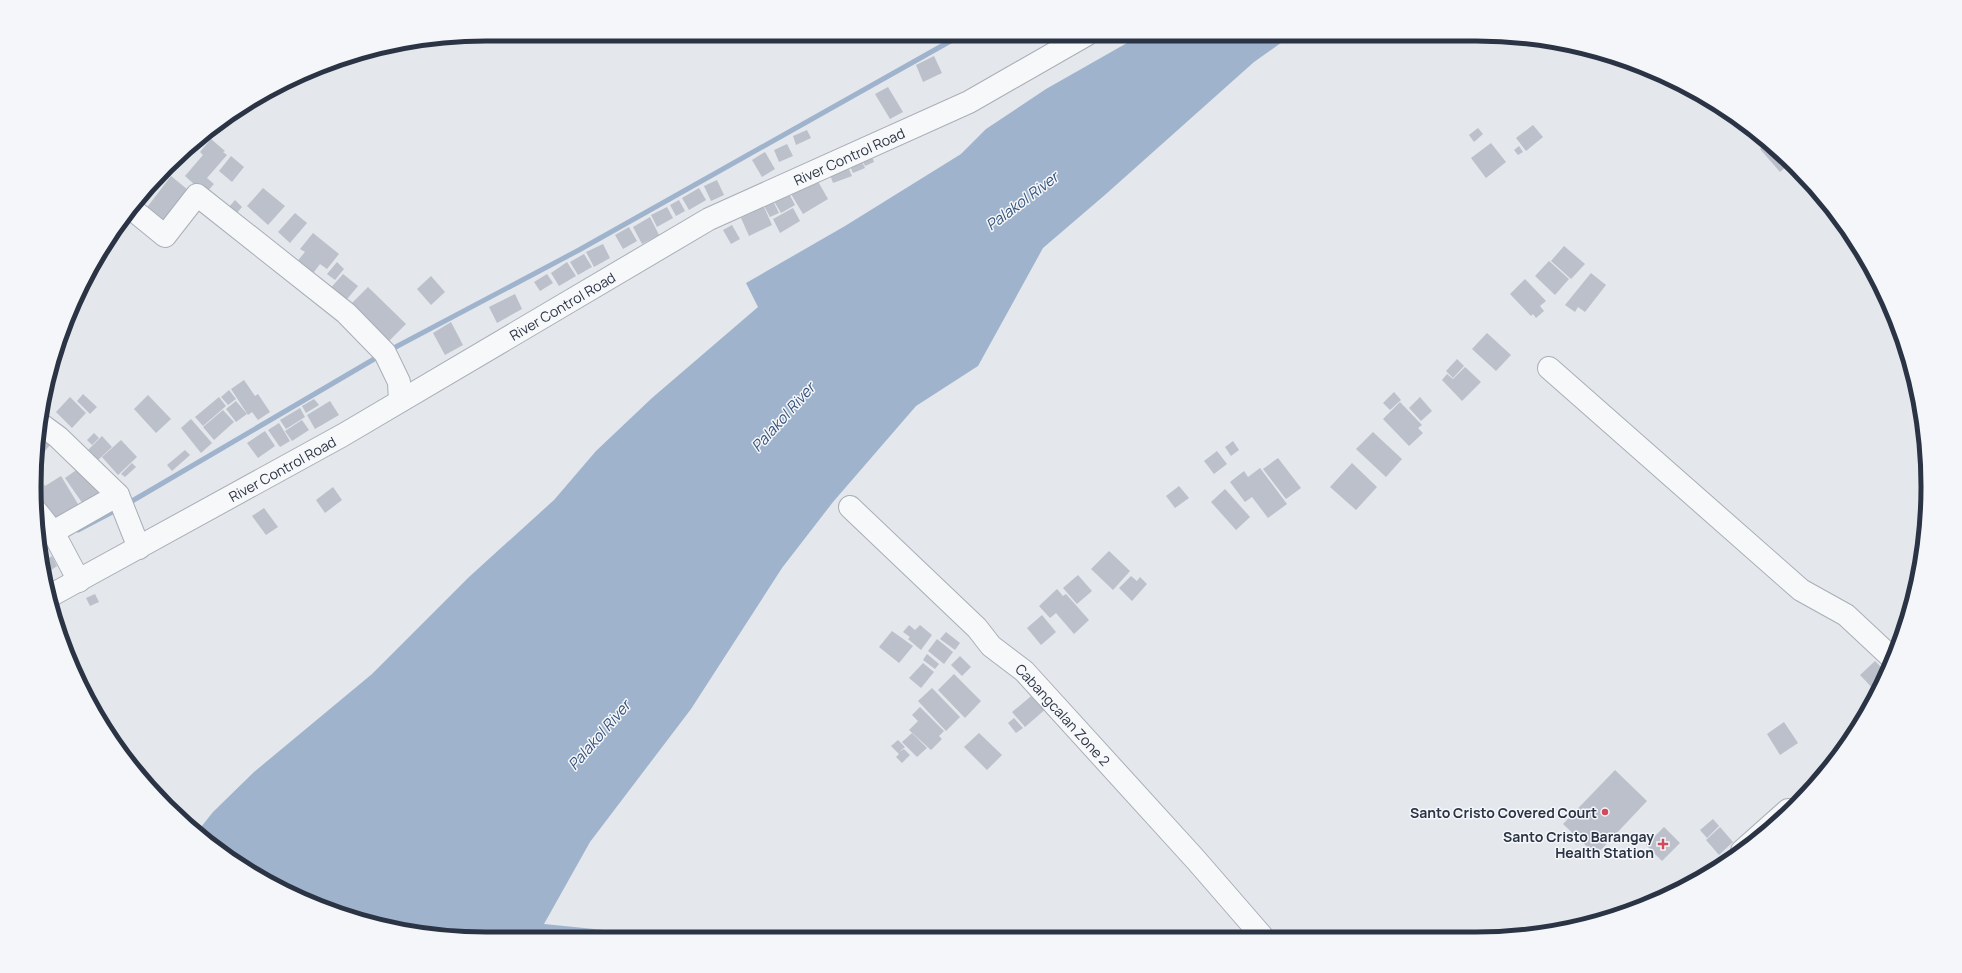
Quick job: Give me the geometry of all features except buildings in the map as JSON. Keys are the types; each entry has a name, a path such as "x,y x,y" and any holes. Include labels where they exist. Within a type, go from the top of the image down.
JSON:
{"street":[{"name":"River Control Road","path":"54,594 343,435 709,220 969,102 1076,41"},
{"path":"136,212 165,236 197,195 346,313 385,353 399,382 400,401"},
{"path":"1549,368 1801,590 1846,615 1888,654"},
{"path":"45,427 58,437 118,495 139,548"},
{"path":"53,532 118,495"},
{"name":"Cabangcalan Zone 2","path":"850,507 977,628 990,646 1024,672 1196,860 1259,932"},
{"path":"42,519 53,532 79,581"}],"water":[{"name":"Palakol River","path":"1130,41 1284,41 1254,62 1043,248 978,366 916,406 833,502 782,568 691,709 590,842 544,924 624,932 457,931 428,928 371,917 316,898 289,886 239,857 201,828 213,812 254,772 372,674 469,577 554,500 596,451 652,398 758,307 746,283 845,226 961,154 986,129 1046,89"}],"waterway":[{"path":"390,350 579,250 951,41"},
{"path":"127,504 381,355"},
{"path":"78,530 118,509"},
{"path":"45,548 53,544"}],"place":[{"name":"Santo Cristo Covered Court","path":"1605,812"},
{"name":"Santo Cristo Barangay Health Station","path":"1663,844"}]}
